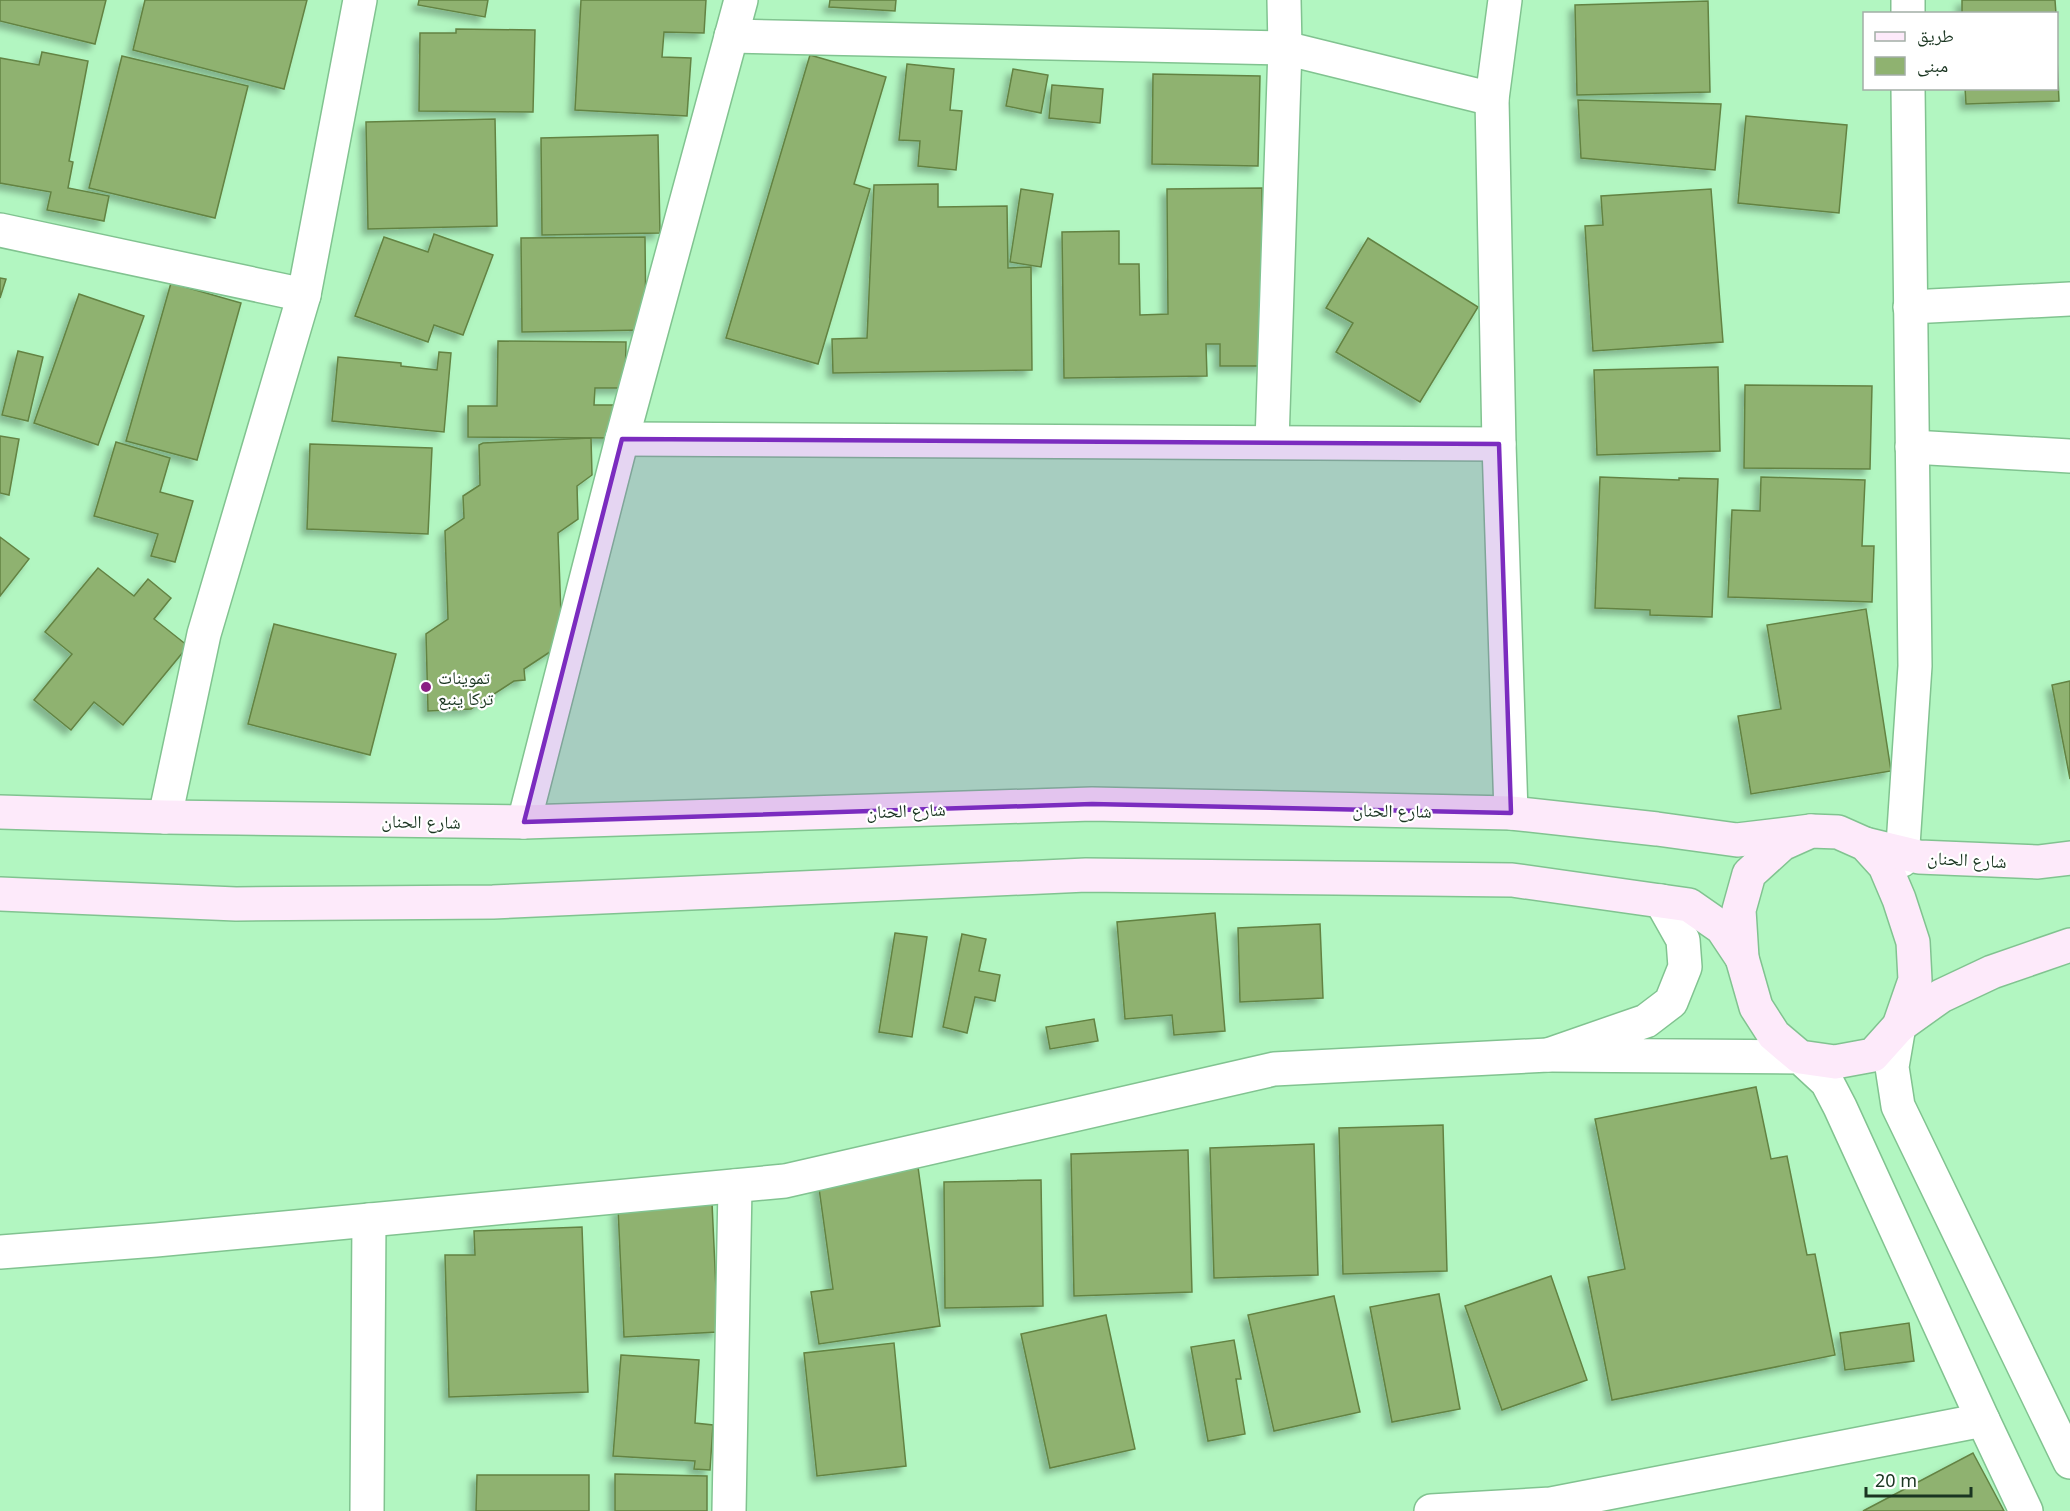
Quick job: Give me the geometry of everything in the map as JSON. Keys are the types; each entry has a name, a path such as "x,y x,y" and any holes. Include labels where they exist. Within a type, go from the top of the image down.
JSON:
{"main road":[{"name":"شارع الحنان","path":"0,812 165,817 524,822 1092,804 1511,813 1737,840 1811,831"},
{"path":"1899,1026 1915,980 1913,942 1885,866 1865,844 1838,832 1811,831 1782,844 1749,874 1738,910 1742,958 1756,1007 1774,1035 1800,1057 1835,1062 1873,1055 1899,1026 1941,996 1992,972 2070,945"},
{"name":"شارع الحنان","path":"1865,844 1901,856 2038,862 2070,858"},
{"path":"0,894 236,904 493,902 1086,875 1512,880 1689,905 1722,928 1742,958"}],"street":[{"path":"165,817 204,634 304,295 360,0"},
{"path":"524,822 622,439 741,0"},
{"path":"1272,442 1285,48 1284,0"},
{"path":"1504,0 1492,99 1499,444 1511,813"},
{"path":"731,36 1285,48 1492,99"},
{"path":"1901,856 1915,666 1908,90"},
{"path":"0,230 304,295"},
{"path":"1910,307 2070,299"},
{"path":"622,439 1499,444"},
{"path":"1912,447 2070,456"},
{"path":"1548,1055 1646,1021 1671,1002 1685,967 1683,940 1661,901"},
{"path":"1899,1026 1892,1066 1898,1106 2070,1462"},
{"path":"0,1252 785,1181 1274,1069 1548,1055 1800,1057 1827,1082 1840,1107 2026,1511"},
{"path":"729,1511 735,1186"},
{"path":"367,1511 369,1220"},
{"path":"1431,1511 1552,1507 1983,1420"}],"highlighted area":[{"path":"622,439 1499,444 1511,813 1092,804 524,822"}],"building":[{"path":"0,0 106,0 95,44 0,21"},
{"path":"145,0 307,0 284,89 133,50"},
{"path":"419,0 488,0 485,17 418,5"},
{"path":"581,0 706,0 704,33 664,32 662,57 691,58 687,116 575,110"},
{"path":"830,0 896,0 895,11 829,7"},
{"path":"1962,0 2055,0 2056,12 1962,12"},
{"path":"1708,1 1710,92 1577,95 1575,5"},
{"path":"456,29 535,30 533,112 419,111 420,33 456,33"},
{"path":"42,52 88,61 69,161 73,162 68,188 109,196 104,221 47,210 51,192 0,183 0,58 39,65"},
{"path":"810,55 886,77 854,184 870,189 818,364 726,338"},
{"path":"122,56 248,86 215,218 89,188"},
{"path":"907,64 954,69 950,110 962,111 956,170 918,166 920,141 899,140"},
{"path":"1013,69 1048,75 1041,113 1006,106"},
{"path":"1153,74 1260,76 1258,166 1152,164"},
{"path":"2058,79 2059,101 1966,104 1965,90 2058,90"},
{"path":"1052,85 1103,89 1100,123 1049,118"},
{"path":"1578,100 1721,104 1715,170 1581,158"},
{"path":"1746,116 1847,125 1839,213 1738,203"},
{"path":"495,119 497,226 368,229 366,122"},
{"path":"658,135 660,233 542,235 541,138"},
{"path":"938,184 938,207 1007,206 1008,268 1031,267 1032,370 833,373 832,339 867,338 874,185"},
{"path":"1262,188 1264,366 1220,366 1220,344 1206,344 1207,376 1064,378 1062,232 1119,231 1119,264 1139,264 1140,315 1168,314 1167,189"},
{"path":"1021,189 1053,194 1041,267 1010,262"},
{"path":"1711,189 1723,342 1593,351 1585,226 1603,225 1601,196"},
{"path":"434,234 493,255 463,335 434,325 428,342 355,316 384,237 428,252"},
{"path":"645,237 646,330 522,332 521,238"},
{"path":"1368,238 1478,307 1420,402 1336,352 1353,323 1326,308"},
{"path":"0,278 6,279 0,298"},
{"path":"171,283 241,303 197,460 126,441"},
{"path":"79,294 144,316 98,445 34,423"},
{"path":"498,341 626,342 625,388 595,388 594,405 614,405 614,438 468,437 468,406 497,406"},
{"path":"18,351 43,357 28,421 2,415"},
{"path":"439,352 451,353 444,432 332,421 338,357 401,363 401,366 437,370"},
{"path":"1718,367 1720,451 1597,455 1594,370"},
{"path":"1745,385 1872,386 1870,469 1744,468"},
{"path":"0,436 19,439 9,495 0,493"},
{"path":"591,438 592,475 577,486 578,519 558,533 562,644 524,669 525,680 514,681 471,709 428,711 426,634 448,619 445,531 464,518 463,496 480,485 479,445"},
{"path":"116,442 170,458 160,492 193,501 175,562 151,556 158,534 94,516"},
{"path":"310,444 432,448 428,534 307,529"},
{"path":"1600,477 1718,479 1712,617 1650,615 1650,610 1595,608"},
{"path":"1761,477 1865,480 1862,546 1874,546 1872,602 1728,597 1732,510 1760,511"},
{"path":"0,537 29,559 0,596"},
{"path":"98,568 134,596 148,579 171,598 154,619 188,646 123,725 94,702 71,730 34,700 72,654 45,632"},
{"path":"1866,609 1891,771 1751,794 1738,716 1781,709 1767,625"},
{"path":"274,624 396,654 370,755 248,724"},
{"path":"2070,681 2070,779 2052,685"},
{"path":"1215,913 1225,1031 1174,1035 1172,1015 1125,1019 1117,922"},
{"path":"1320,924 1323,998 1240,1002 1238,928"},
{"path":"895,933 927,937 912,1037 879,1032"},
{"path":"962,934 986,939 979,971 1000,975 995,1001 975,997 967,1033 943,1027"},
{"path":"1094,1019 1098,1041 1050,1049 1046,1027"},
{"path":"1756,1087 1771,1159 1787,1156 1807,1255 1815,1254 1835,1355 1612,1400 1588,1277 1625,1269 1595,1119"},
{"path":"1443,1125 1447,1271 1343,1274 1339,1128"},
{"path":"1314,1144 1318,1275 1214,1278 1210,1148"},
{"path":"1188,1150 1192,1292 1074,1296 1071,1154"},
{"path":"918,1167 940,1326 819,1344 811,1292 833,1289 818,1181"},
{"path":"1041,1180 1043,1306 945,1308 944,1182"},
{"path":"712,1203 718,1332 624,1337 618,1208"},
{"path":"582,1227 588,1392 449,1397 445,1255 475,1255 474,1231"},
{"path":"1551,1276 1587,1380 1502,1410 1465,1306"},
{"path":"1439,1294 1460,1409 1392,1422 1370,1307"},
{"path":"1334,1296 1360,1412 1274,1431 1248,1315"},
{"path":"1106,1315 1135,1449 1050,1468 1021,1334"},
{"path":"1909,1323 1914,1361 1845,1370 1840,1333"},
{"path":"1234,1340 1241,1379 1236,1379 1245,1434 1208,1441 1191,1347"},
{"path":"894,1343 906,1466 817,1476 804,1353"},
{"path":"621,1355 699,1360 695,1423 713,1425 710,1470 694,1469 695,1461 613,1456"},
{"path":"1973,1453 2004,1511 1863,1511"},
{"path":"615,1474 707,1476 707,1511 615,1511"},
{"path":"477,1475 589,1475 589,1511 476,1511"}],"place":[{"name":"تموينات تركا ينبع","path":"426,687"}]}
